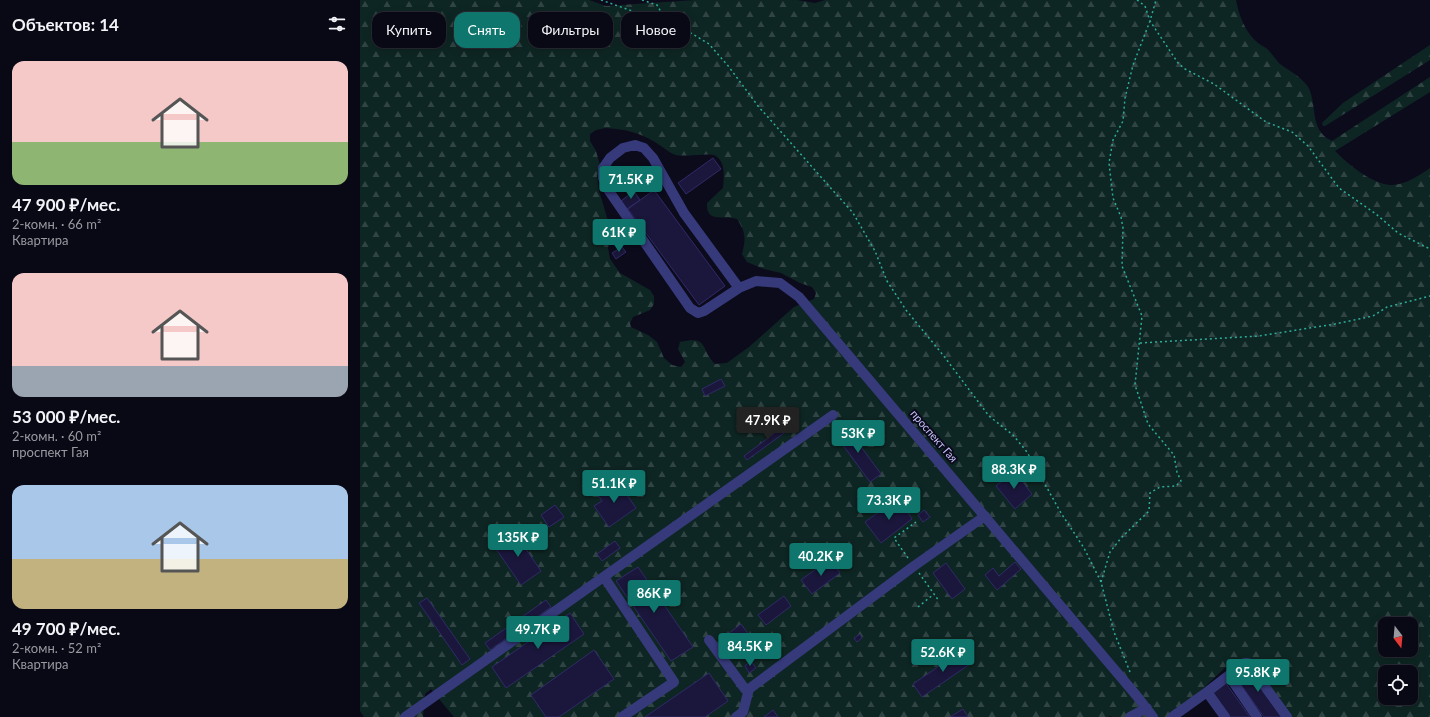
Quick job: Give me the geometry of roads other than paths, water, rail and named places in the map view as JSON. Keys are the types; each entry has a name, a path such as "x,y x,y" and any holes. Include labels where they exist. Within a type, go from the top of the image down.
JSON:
{"street":[{"name":"проспект Гая","path":"739,288 684,213 653,158 644,148 635,146 623,148 610,158 603,168 603,178 609,191 690,308 698,313 704,311 739,288 756,281 780,283 799,297 1150,713"},
{"path":"405,717 833,415"},
{"path":"736,717 743,712 749,689 914,566 985,516"},
{"path":"604,577 674,682 622,717"},
{"path":"709,640 745,689 749,689"},
{"path":"1172,717 1248,663 1287,717"},
{"path":"1229,676 1257,717"},
{"path":"1208,692 1225,717"},
{"path":"1130,717 1150,713"}]}
